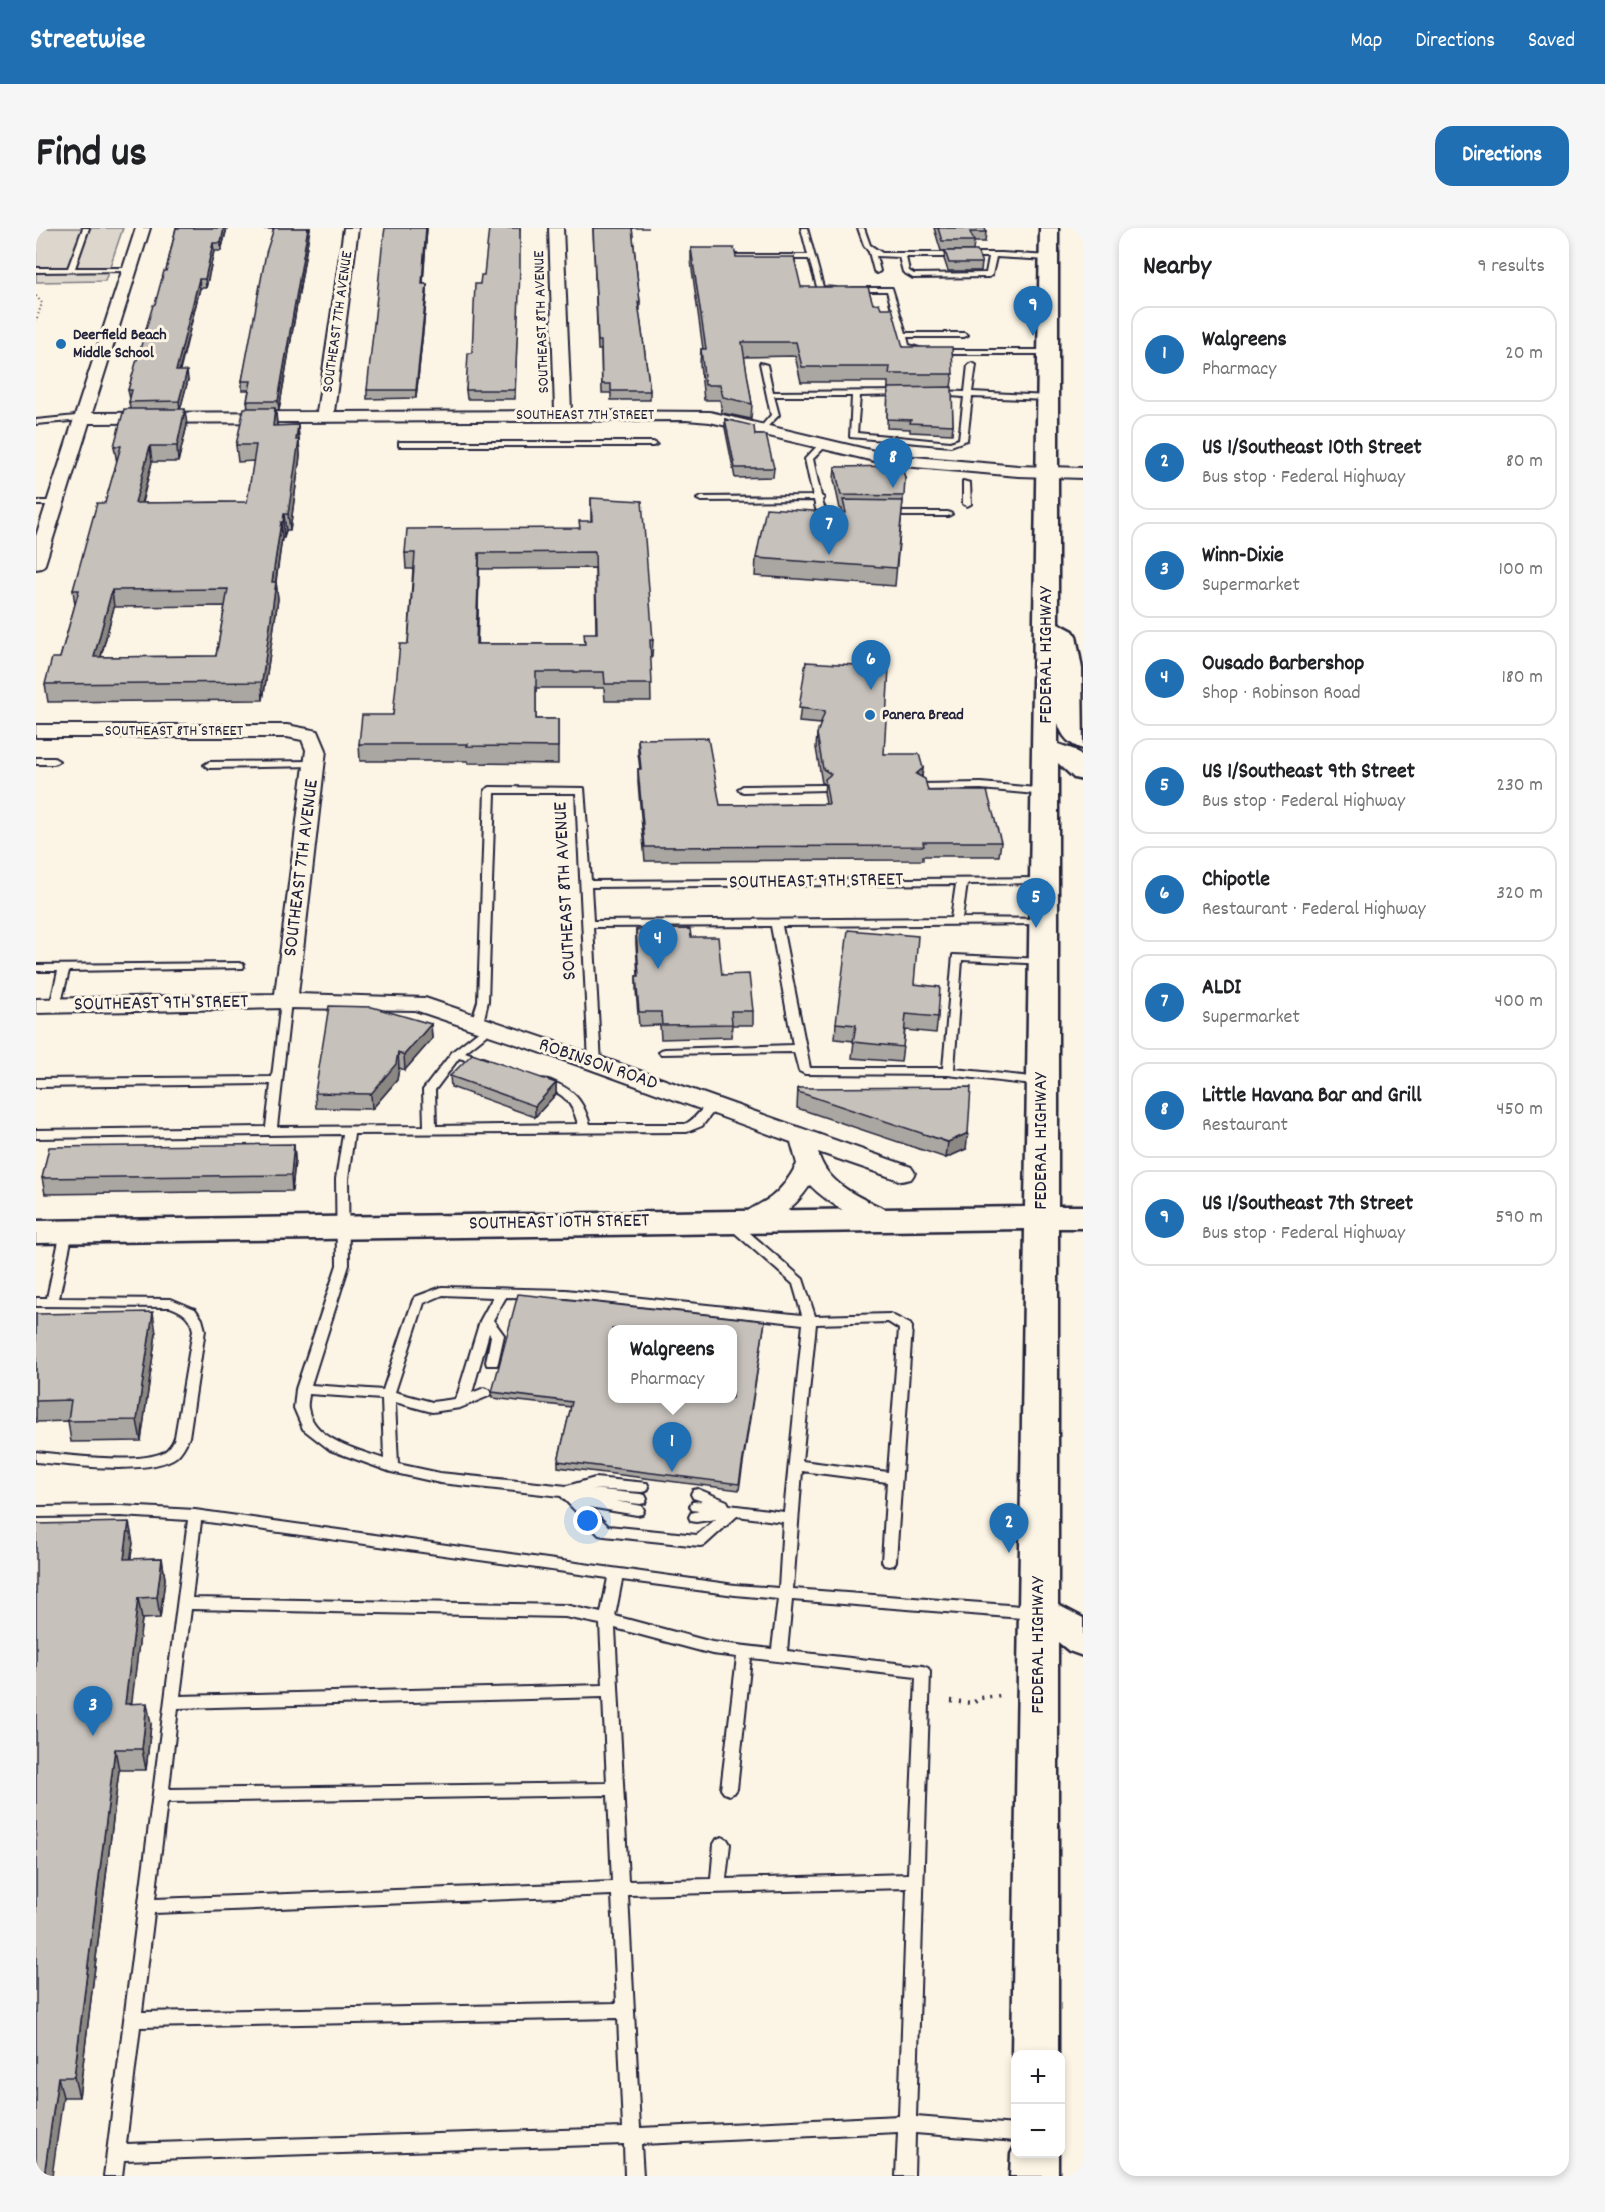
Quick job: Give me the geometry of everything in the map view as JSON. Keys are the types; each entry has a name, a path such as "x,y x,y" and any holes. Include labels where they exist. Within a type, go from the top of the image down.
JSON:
{"main road":[{"name":"FEDERAL HIGHWAY","path":"1035,2050 1049,228"},
{"path":"1047,625 1064,636 1070,669 1070,723 1083,741"},
{"path":"1046,748 1066,756 1083,772"},
{"name":"SOUTHEAST 10TH STREET","path":"52,1232 1083,1217"},
{"path":"1039,1613 1067,1627 1083,1640"},
{"path":"1034,2176 1035,2158"}],"street":[{"path":"36,562 143,228"},
{"name":"SOUTHEAST 7TH AVENUE","path":"325,416 351,228"},
{"name":"SOUTHEAST 8TH AVENUE","path":"556,228 563,415"},
{"name":"SOUTHEAST 7TH STREET","path":"82,418 686,415 710,417 891,460 926,465 1083,473"},
{"name":"SOUTHEAST 8TH STREET","path":"36,731 287,731 311,735"},
{"name":"SOUTHEAST 7TH AVENUE","path":"286,1001 316,750 311,735"},
{"name":"SOUTHEAST 9TH STREET","path":"46,1006 286,1001"},
{"name":"ROBINSON ROAD","path":"286,1001 417,1003 595,1063 902,1173"},
{"path":"802,1139 809,1164 822,1184 846,1200 885,1219"},
{"path":"740,1221 782,1204 798,1186 809,1164"}],"lane":[{"path":"71,270 87,228"},
{"path":"804,228 820,289 890,289 906,346 926,352 1049,352"},
{"path":"861,228 867,246 872,252 877,271"},
{"path":"872,252 902,255 993,255 1049,258"},
{"path":"902,255 906,272 913,276 989,275 993,255"},
{"path":"711,257 812,257"},
{"path":"36,270 130,270"},
{"path":"903,335 964,335"},
{"path":"762,430 775,415 763,365"},
{"path":"847,514 824,513 820,509 820,498 809,459 853,435 951,444 963,440 972,365"},
{"path":"853,435 855,393"},
{"path":"770,394 915,393"},
{"path":"927,393 1048,398"},
{"path":"36,414 59,415 61,418"},
{"path":"36,422 56,421 61,418 82,418"},
{"path":"402,444 653,444"},
{"path":"966,483 967,504"},
{"path":"701,499 820,498"},
{"path":"36,503 55,503"},
{"path":"880,514 948,514"},
{"path":"36,761 54,761"},
{"path":"209,765 314,764"},
{"path":"922,787 981,786 1046,792"},
{"path":"742,789 823,788"},
{"name":"SOUTHEAST 8TH AVENUE","path":"483,1025 490,790 581,790 588,884 595,1063"},
{"name":"SOUTHEAST 9TH STREET","path":"588,884 1045,880"},
{"path":"956,921 962,881"},
{"name":"SOUTHEAST 9TH STREET","path":"589,924 1044,921"},
{"path":"776,922 805,1071 948,1072 1043,1082"},
{"path":"948,1072 957,957 1044,962"},
{"path":"36,968 239,966"},
{"path":"46,1006 64,968"},
{"path":"271,1131 286,1001"},
{"path":"430,1130 429,1090 457,1053 483,1025"},
{"path":"665,1052 799,1048"},
{"path":"457,1053 499,1067"},
{"path":"530,1078 562,1089 579,1103 585,1128"},
{"path":"36,1083 277,1080"},
{"path":"36,1134 687,1128 698,1123 712,1106"},
{"path":"349,1130 342,1179 343,1265 303,1389 301,1408 310,1429 335,1447 391,1467 440,1478 565,1491 592,1503 640,1498 595,1483 565,1491"},
{"path":"740,1221 800,1282 810,1320 779,1655"},
{"path":"52,1232 52,1302"},
{"path":"391,1467 388,1395 419,1300 442,1291 566,1294 810,1320 890,1318 906,1327 889,1561"},
{"path":"460,1403 486,1321 502,1292"},
{"path":"36,1302 171,1303 188,1309 198,1319 199,1330 182,1437 177,1449 168,1457 148,1462 36,1457"},
{"path":"486,1321 498,1335 492,1362"},
{"path":"303,1389 388,1395 432,1407 460,1403 484,1393"},
{"path":"795,1466 894,1478"},
{"path":"565,1491 604,1531 700,1541 734,1511"},
{"path":"734,1511 697,1506 790,1518"},
{"path":"36,1512 121,1510 195,1515 735,1590 1039,1613"},
{"path":"112,2176 195,1515"},
{"path":"616,1575 607,1620 622,1888 634,2176"},
{"path":"184,1603 565,1611 712,1648 922,1672 905,2176"},
{"path":"729,1789 745,1651"},
{"path":"171,1702 611,1690"},
{"path":"160,1796 616,1789"},
{"path":"718,1885 722,1844"},
{"path":"146,1906 622,1888 916,1881"},
{"path":"132,2020 627,2010"},
{"path":"116,2152 633,2136 908,2124 1011,2133"}],"path":[{"path":"36,296 42,303 36,321"},
{"path":"951,1701 973,1703 980,1698 1000,1696"}],"shaded area":[{"path":"36,228 123,228 105,281 36,282"}],"building":[{"path":"176,228 224,228 221,243 213,243 205,279 199,279 176,371 187,371 179,401 129,402 132,390 128,390 153,305 164,271 166,271"},
{"path":"274,228 308,228 278,401 247,401 251,381 242,381 266,253"},
{"path":"385,228 426,228 422,284 427,284 416,390 367,390"},
{"path":"489,228 520,228 515,390 466,390 468,353 472,353 475,284 480,284 481,275 484,275"},
{"path":"593,228 632,228 640,302 638,302 650,391 611,391 611,384 602,384"},
{"path":"938,228 985,228 986,232 970,232 974,241 942,241"},
{"path":"691,248 734,248 736,257 794,257 801,287 868,287 873,304 879,303 881,308 892,308 903,347 952,347 953,374 889,374 890,367 802,367 796,342 742,342 752,404 723,397 720,385 705,385 701,349 706,349"},
{"path":"945,251 977,251 982,263 949,263"},
{"path":"952,387 953,425 910,423 911,420 887,419 888,388"},
{"path":"244,408 275,408 273,426 298,425 296,440 299,440 288,514 284,514 283,522 281,522 272,582 276,582 262,682 45,684 52,658 60,658 79,590 73,590 97,503 105,503 121,446 114,446 124,409 185,409 177,446 150,446 135,503 247,502 256,445 236,445","holes":["228,589 216,656 94,657 112,590"]},
{"path":"725,419 754,426 755,435 766,435 774,468 735,468"},
{"path":"902,466 905,478 904,496 841,495 835,467"},
{"path":"591,498 642,501 653,640 650,640 652,684 605,684 604,672 536,672 536,719 558,719 558,747 359,744 362,715 393,715 400,644 408,644 415,553 405,553 407,529 580,528 579,521 592,521","holes":["595,552 597,633 584,633 585,644 476,644 479,553"]},
{"path":"843,500 903,501 896,568 756,558 766,508 846,513"},
{"path":"806,662 889,667 884,754 919,754 923,768 916,774 925,779 928,791 987,791 1001,842 923,842 924,846 645,847 638,769 641,769 638,739 708,738 720,805 829,804 825,779 831,774 823,769 817,734 825,711 799,708"},
{"path":"690,929 691,937 718,937 722,975 749,974 753,1011 731,1011 732,1024 662,1025 661,1012 639,1012 636,930"},
{"path":"848,930 918,936 914,984 940,987 938,1017 906,1014 903,1047 853,1042 856,1025 836,1023"},
{"path":"329,1006 372,1007 431,1024 404,1055 398,1052 396,1064 371,1094 315,1093"},
{"path":"472,1054 556,1083 535,1106 450,1076"},
{"path":"971,1087 968,1133 948,1142 798,1092 798,1088"},
{"path":"294,1144 291,1175 42,1178 49,1147"},
{"path":"518,1294 765,1321 739,1484 558,1461 572,1402 492,1392"},
{"path":"153,1312 137,1420 68,1421 71,1400 36,1401 36,1314"},
{"path":"129,1522 124,1559 162,1558 157,1597 138,1598 125,1704 147,1703 142,1749 115,1749 74,2077 58,2077 44,2176 36,2176 36,1524"}],"place":[{"name":"US 1/Southeast 7th Street","path":"1033,336"},
{"name":"Deerfield Beach Middle School","path":"61,344"},
{"name":"Little Havana Bar and Grill","path":"893,488"},
{"name":"ALDI","path":"829,555"},
{"name":"Chipotle","path":"871,690"},
{"name":"Panera Bread","path":"870,715"},
{"name":"US 1/Southeast 9th Street","path":"1036,928"},
{"name":"Ousado Barbershop","path":"658,969"},
{"name":"Walgreens","path":"672,1472"},
{"name":"US 1/Southeast 10th Street","path":"1009,1553"},
{"name":"Winn-Dixie","path":"93,1736"}]}
